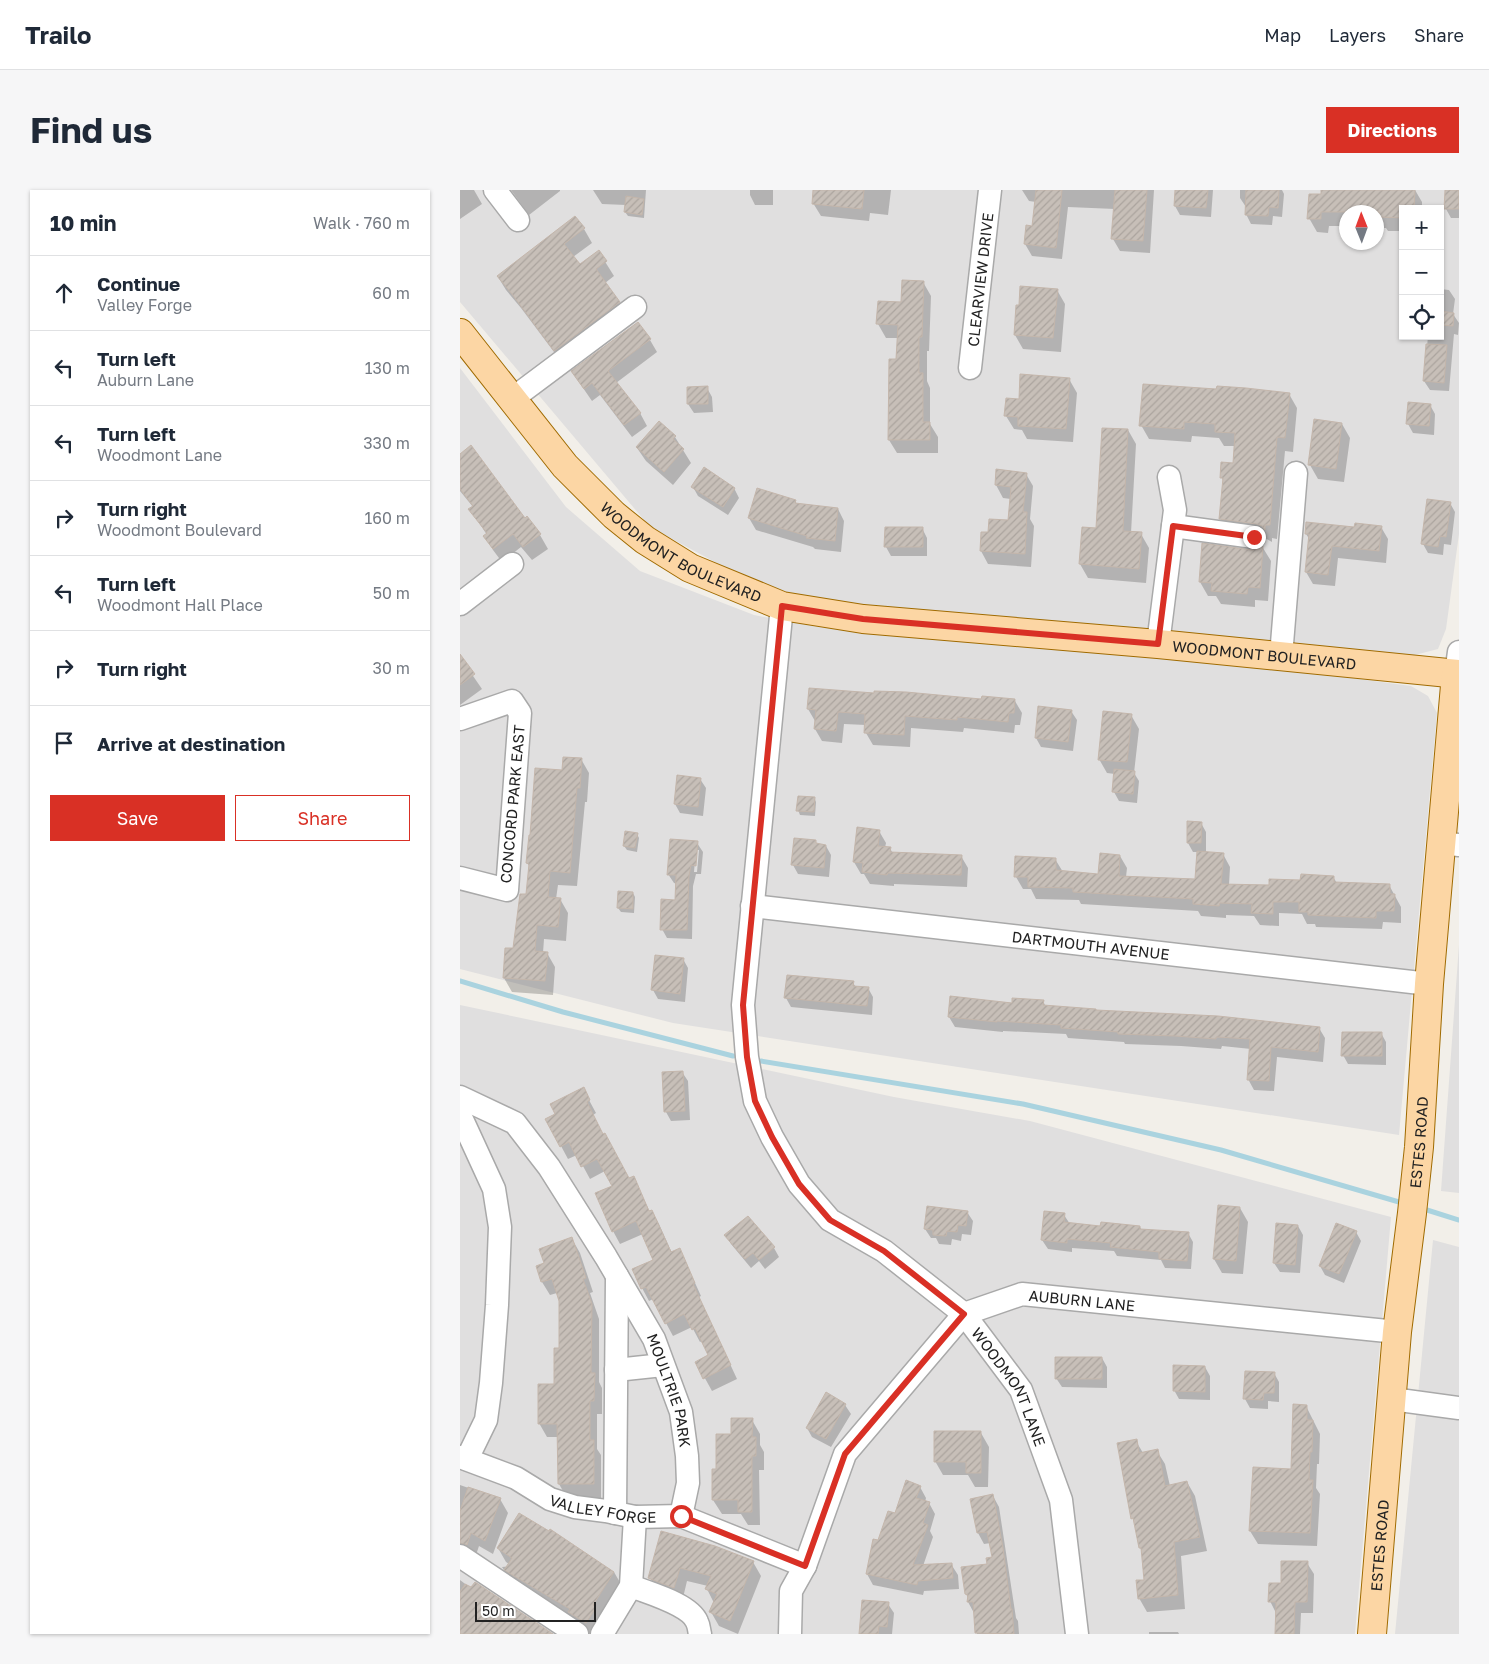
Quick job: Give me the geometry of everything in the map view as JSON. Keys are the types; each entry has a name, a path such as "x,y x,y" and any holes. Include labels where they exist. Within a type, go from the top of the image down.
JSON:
{"main road":[{"name":"WOODMONT BOULEVARD","path":"460,333 565,466 614,515 645,540 690,568 782,606 863,619 1281,656 1458,666"},
{"name":"ESTES ROAD","path":"1372,1634 1397,1332 1418,1147 1429,984 1450,844 1458,666"}],"street":[{"path":"495,190 518,220"},
{"name":"CLEARVIEW DRIVE","path":"970,368 990,190"},
{"path":"512,399 635,307"},
{"path":"1281,656 1296,473"},
{"path":"1158,644 1175,510 1169,477"},
{"path":"1173,526 1254,537"},
{"path":"460,604 512,564"},
{"name":"WOODMONT LANE","path":"782,606 743,1005 747,1057 755,1101 772,1137 799,1184 830,1220 884,1251 964,1314 1021,1390 1062,1500 1077,1634"},
{"name":"CONCORD PARK EAST","path":"460,719 512,701 520,713 507,890 460,878"},
{"name":"DARTMOUTH AVENUE","path":"752,906 1429,984"},
{"name":"MOULTRIE PARK","path":"460,1097 515,1123 549,1168 617,1275 654,1340 681,1412 687,1456 688,1483 681,1516"},
{"path":"460,1115 494,1189 500,1227 497,1305 486,1420 463,1458"},
{"path":"602,1634 631,1586 616,1370 617,1275"},
{"name":"AUBURN LANE","path":"964,1314 1022,1294 1397,1332"},
{"path":"790,1634 791,1591 805,1566 845,1454 964,1314"},
{"path":"616,1370 663,1364"},
{"path":"1392,1399 1459,1408"},
{"path":"1431,1405 1450,1418 1459,1419"},
{"name":"VALLEY FORGE","path":"463,1458 516,1478 550,1499 576,1507 625,1515 681,1516 805,1566"},
{"path":"460,1556 577,1634"},
{"path":"631,1586 687,1610 697,1621 700,1634"}],"shaded area":[{"path":"460,190 1459,190 1459,534 1446,629 1438,649 1411,656 813,600 765,589 650,527 460,302"},
{"path":"460,368 566,507 640,571 754,615 818,627 1299,671 1411,686 1428,696 1437,713 1399,1135 673,1023 460,969"},
{"path":"1459,945 1459,1193 1441,1191"},
{"path":"460,1005 894,1097 1030,1121 1391,1217 1355,1634 460,1634"},
{"path":"1433,1240 1459,1247 1459,1634 1395,1634"}],"building":[{"path":"813,190 864,190 862,209 812,204"},
{"path":"1036,190 1062,190 1056,248 1024,244 1026,225 1032,226"},
{"path":"1115,190 1147,190 1143,241 1111,239"},
{"path":"1175,190 1208,190 1206,208 1174,206"},
{"path":"1246,190 1279,190 1278,208 1269,207 1268,216 1245,215"},
{"path":"1321,190 1415,190 1414,205 1399,205 1399,218 1384,217 1384,205 1339,205 1339,212 1321,212 1321,219 1307,219 1309,194 1321,194"},
{"path":"1445,190 1459,190 1459,209 1444,209"},
{"path":"626,196 644,199 642,215 624,212"},
{"path":"575,216 585,228 564,244 580,264 599,250 607,261 596,269 620,302 554,351 497,276"},
{"path":"902,280 924,281 922,337 919,337 919,373 923,373 923,422 930,422 930,440 888,440 889,359 896,359 898,325 876,324 878,301 901,302"},
{"path":"1020,286 1058,289 1053,338 1014,335 1016,305 1019,305"},
{"path":"1444,312 1454,313 1453,326 1444,325"},
{"path":"638,322 651,339 608,371 641,413 624,425 592,383 584,389 571,371"},
{"path":"1426,344 1447,345 1444,383 1423,381"},
{"path":"1020,374 1070,378 1066,429 1018,426 1018,417 1004,416 1006,398 1019,399"},
{"path":"1143,384 1216,389 1217,386 1290,393 1285,438 1277,437 1270,525 1265,525 1265,530 1262,526 1256,524 1219,519 1223,478 1220,478 1221,462 1233,463 1235,433 1215,432 1215,424 1184,422 1184,429 1139,426"},
{"path":"708,386 708,404 687,404 687,387"},
{"path":"1408,402 1431,404 1429,426 1406,424"},
{"path":"1314,419 1342,423 1336,469 1308,465"},
{"path":"659,421 676,436 673,439 684,449 664,472 636,447"},
{"path":"1102,428 1128,429 1123,531 1142,532 1139,569 1079,564 1082,527 1096,528"},
{"path":"471,445 525,518 527,516 541,534 523,547 513,534 493,549 483,536 487,533 468,509 473,506 460,489 460,454"},
{"path":"704,467 735,488 723,507 691,487"},
{"path":"996,469 1027,473 1023,512 1027,512 1025,554 980,551 981,532 988,532 989,519 1008,520 1011,487 995,485"},
{"path":"757,488 796,500 795,503 838,508 835,541 806,538 807,536 748,518"},
{"path":"1427,499 1451,502 1446,537 1440,536 1438,547 1421,544"},
{"path":"1306,522 1354,527 1355,523 1382,526 1379,551 1332,546 1328,575 1305,572 1309,534 1305,534"},
{"path":"885,527 923,527 923,547 884,547"},
{"path":"1202,543 1252,550 1263,546 1260,588 1248,587 1247,594 1211,591 1212,583 1199,582"},
{"path":"460,654 475,674 460,685"},
{"path":"809,688 874,693 874,691 906,692 981,699 982,696 1015,699 1014,713 1009,713 1008,722 957,717 957,720 905,716 904,735 864,733 865,714 838,712 836,731 814,729 816,710 807,709"},
{"path":"1038,706 1072,710 1068,742 1035,738"},
{"path":"1103,711 1132,714 1127,762 1098,760"},
{"path":"563,757 582,758 580,788 577,788 570,873 550,871 548,897 561,898 558,927 537,925 535,951 548,952 545,981 503,978 505,948 513,948 520,894 526,894 529,864 526,863 535,768 562,770"},
{"path":"1114,769 1135,771 1133,794 1112,792"},
{"path":"677,775 701,778 698,807 674,804"},
{"path":"798,796 815,797 814,812 796,811"},
{"path":"1187,821 1202,822 1201,843 1187,843"},
{"path":"857,827 880,830 878,846 891,847 890,852 962,855 961,875 888,873 887,875 862,872 863,863 853,862"},
{"path":"625,831 638,833 635,848 623,846"},
{"path":"794,838 816,840 816,843 826,845 824,868 791,865"},
{"path":"670,839 698,841 696,866 691,865 689,876 687,930 660,930 661,899 675,900 676,875 667,875"},
{"path":"1197,851 1224,853 1221,884 1269,885 1269,879 1300,880 1301,874 1334,876 1334,882 1390,884 1390,894 1395,894 1394,911 1376,911 1376,918 1308,915 1308,912 1299,912 1299,902 1273,902 1273,914 1251,913 1252,904 1220,903 1219,906 1193,904 1193,899 1073,892 1073,888 1028,887 1028,877 1014,877 1015,856 1056,858 1056,870 1098,874 1100,853 1120,855 1119,876 1195,879"},
{"path":"618,891 633,892 633,909 617,908"},
{"path":"655,955 684,958 680,994 651,990"},
{"path":"787,975 854,981 853,986 869,987 867,1006 784,998"},
{"path":"950,996 1012,1003 1012,998 1044,1000 1043,1005 1096,1010 1218,1016 1320,1027 1318,1052 1271,1047 1269,1081 1247,1080 1250,1039 1118,1034 1118,1032 1061,1028 1061,1025 997,1022 948,1017"},
{"path":"1342,1032 1382,1032 1382,1056 1341,1056"},
{"path":"683,1071 685,1111 664,1112 662,1072"},
{"path":"584,1087 590,1100 587,1102 603,1134 605,1133 629,1178 634,1176 649,1211 652,1210 671,1252 680,1248 695,1283 693,1284 731,1365 703,1379 695,1362 708,1355 695,1328 692,1330 684,1314 665,1324 646,1287 641,1289 632,1269 653,1260 636,1221 612,1232 595,1193 612,1186 597,1159 581,1167 569,1142 560,1147 545,1119 555,1114 550,1104"},
{"path":"1218,1205 1240,1207 1236,1261 1213,1259"},
{"path":"927,1206 968,1211 966,1226 958,1225 957,1232 947,1231 946,1236 933,1235 933,1230 924,1229"},
{"path":"1044,1211 1065,1213 1064,1222 1100,1226 1101,1222 1140,1226 1140,1229 1189,1232 1187,1261 1159,1259 1159,1252 1110,1247 1111,1243 1067,1239 1067,1243 1041,1240"},
{"path":"748,1216 775,1247 759,1260 753,1253 745,1259 724,1235"},
{"path":"1276,1223 1298,1225 1295,1265 1273,1263"},
{"path":"1336,1223 1357,1231 1339,1274 1319,1266"},
{"path":"572,1237 586,1278 583,1279 592,1304 591,1373 595,1373 594,1401 590,1401 590,1440 594,1440 594,1484 558,1484 557,1424 538,1424 538,1384 554,1384 554,1348 559,1348 559,1301 552,1279 541,1282 536,1266 544,1263 539,1249"},
{"path":"1055,1357 1102,1357 1102,1379 1055,1379"},
{"path":"1173,1365 1205,1366 1205,1392 1173,1391"},
{"path":"1245,1371 1275,1372 1274,1393 1264,1393 1263,1400 1243,1399"},
{"path":"826,1392 846,1404 826,1439 806,1428"},
{"path":"1293,1404 1307,1405 1307,1420 1313,1420 1309,1480 1313,1480 1310,1533 1249,1531 1253,1467 1291,1469"},
{"path":"731,1418 753,1418 752,1437 756,1437 756,1456 752,1456 752,1512 738,1512 738,1500 712,1500 712,1469 716,1469 716,1434 731,1434"},
{"path":"934,1431 981,1431 981,1473 966,1473 966,1462 934,1462"},
{"path":"1137,1439 1139,1453 1158,1449 1165,1486 1187,1481 1200,1537 1174,1542 1178,1595 1138,1599 1136,1580 1144,1580 1141,1548 1139,1548 1133,1518 1131,1519 1117,1443"},
{"path":"906,1480 921,1486 916,1498 930,1502 923,1523 928,1525 913,1565 952,1563 953,1578 918,1581 917,1585 866,1574 873,1539 878,1540 888,1511 895,1513"},
{"path":"468,1487 501,1498 485,1541 471,1533 467,1545 460,1543 460,1511"},
{"path":"993,1494 1003,1548 1014,1634 975,1633 973,1602 967,1602 968,1595 965,1594 961,1567 987,1564 986,1558 992,1557 987,1532 977,1533 970,1499"},
{"path":"519,1513 549,1531 550,1529 614,1572 593,1605 596,1607 586,1623 568,1612 570,1609 504,1570 512,1558 497,1548"},
{"path":"661,1531 715,1546 754,1561 730,1621 709,1612 717,1594 705,1589 711,1576 680,1568 674,1588 648,1578"},
{"path":"1281,1561 1308,1561 1307,1602 1295,1602 1294,1634 1275,1634 1276,1602 1268,1602 1269,1583 1281,1583"},
{"path":"475,1582 553,1634 460,1634 460,1592 465,1584 471,1587"},
{"path":"862,1600 889,1602 887,1627 879,1626 878,1634 859,1634"}],"waterway":[{"path":"460,981 563,1012 733,1056"},
{"path":"761,1061 1023,1104 1221,1150 1399,1202"},
{"path":"1427,1210 1459,1220"}],"route":[{"path":"681,1516 805,1566 845,1454 964,1314 884,1251 830,1220 799,1184 772,1137 755,1101 747,1057 743,1005 782,606 863,619 1158,644 1173,526 1254,537"}]}
